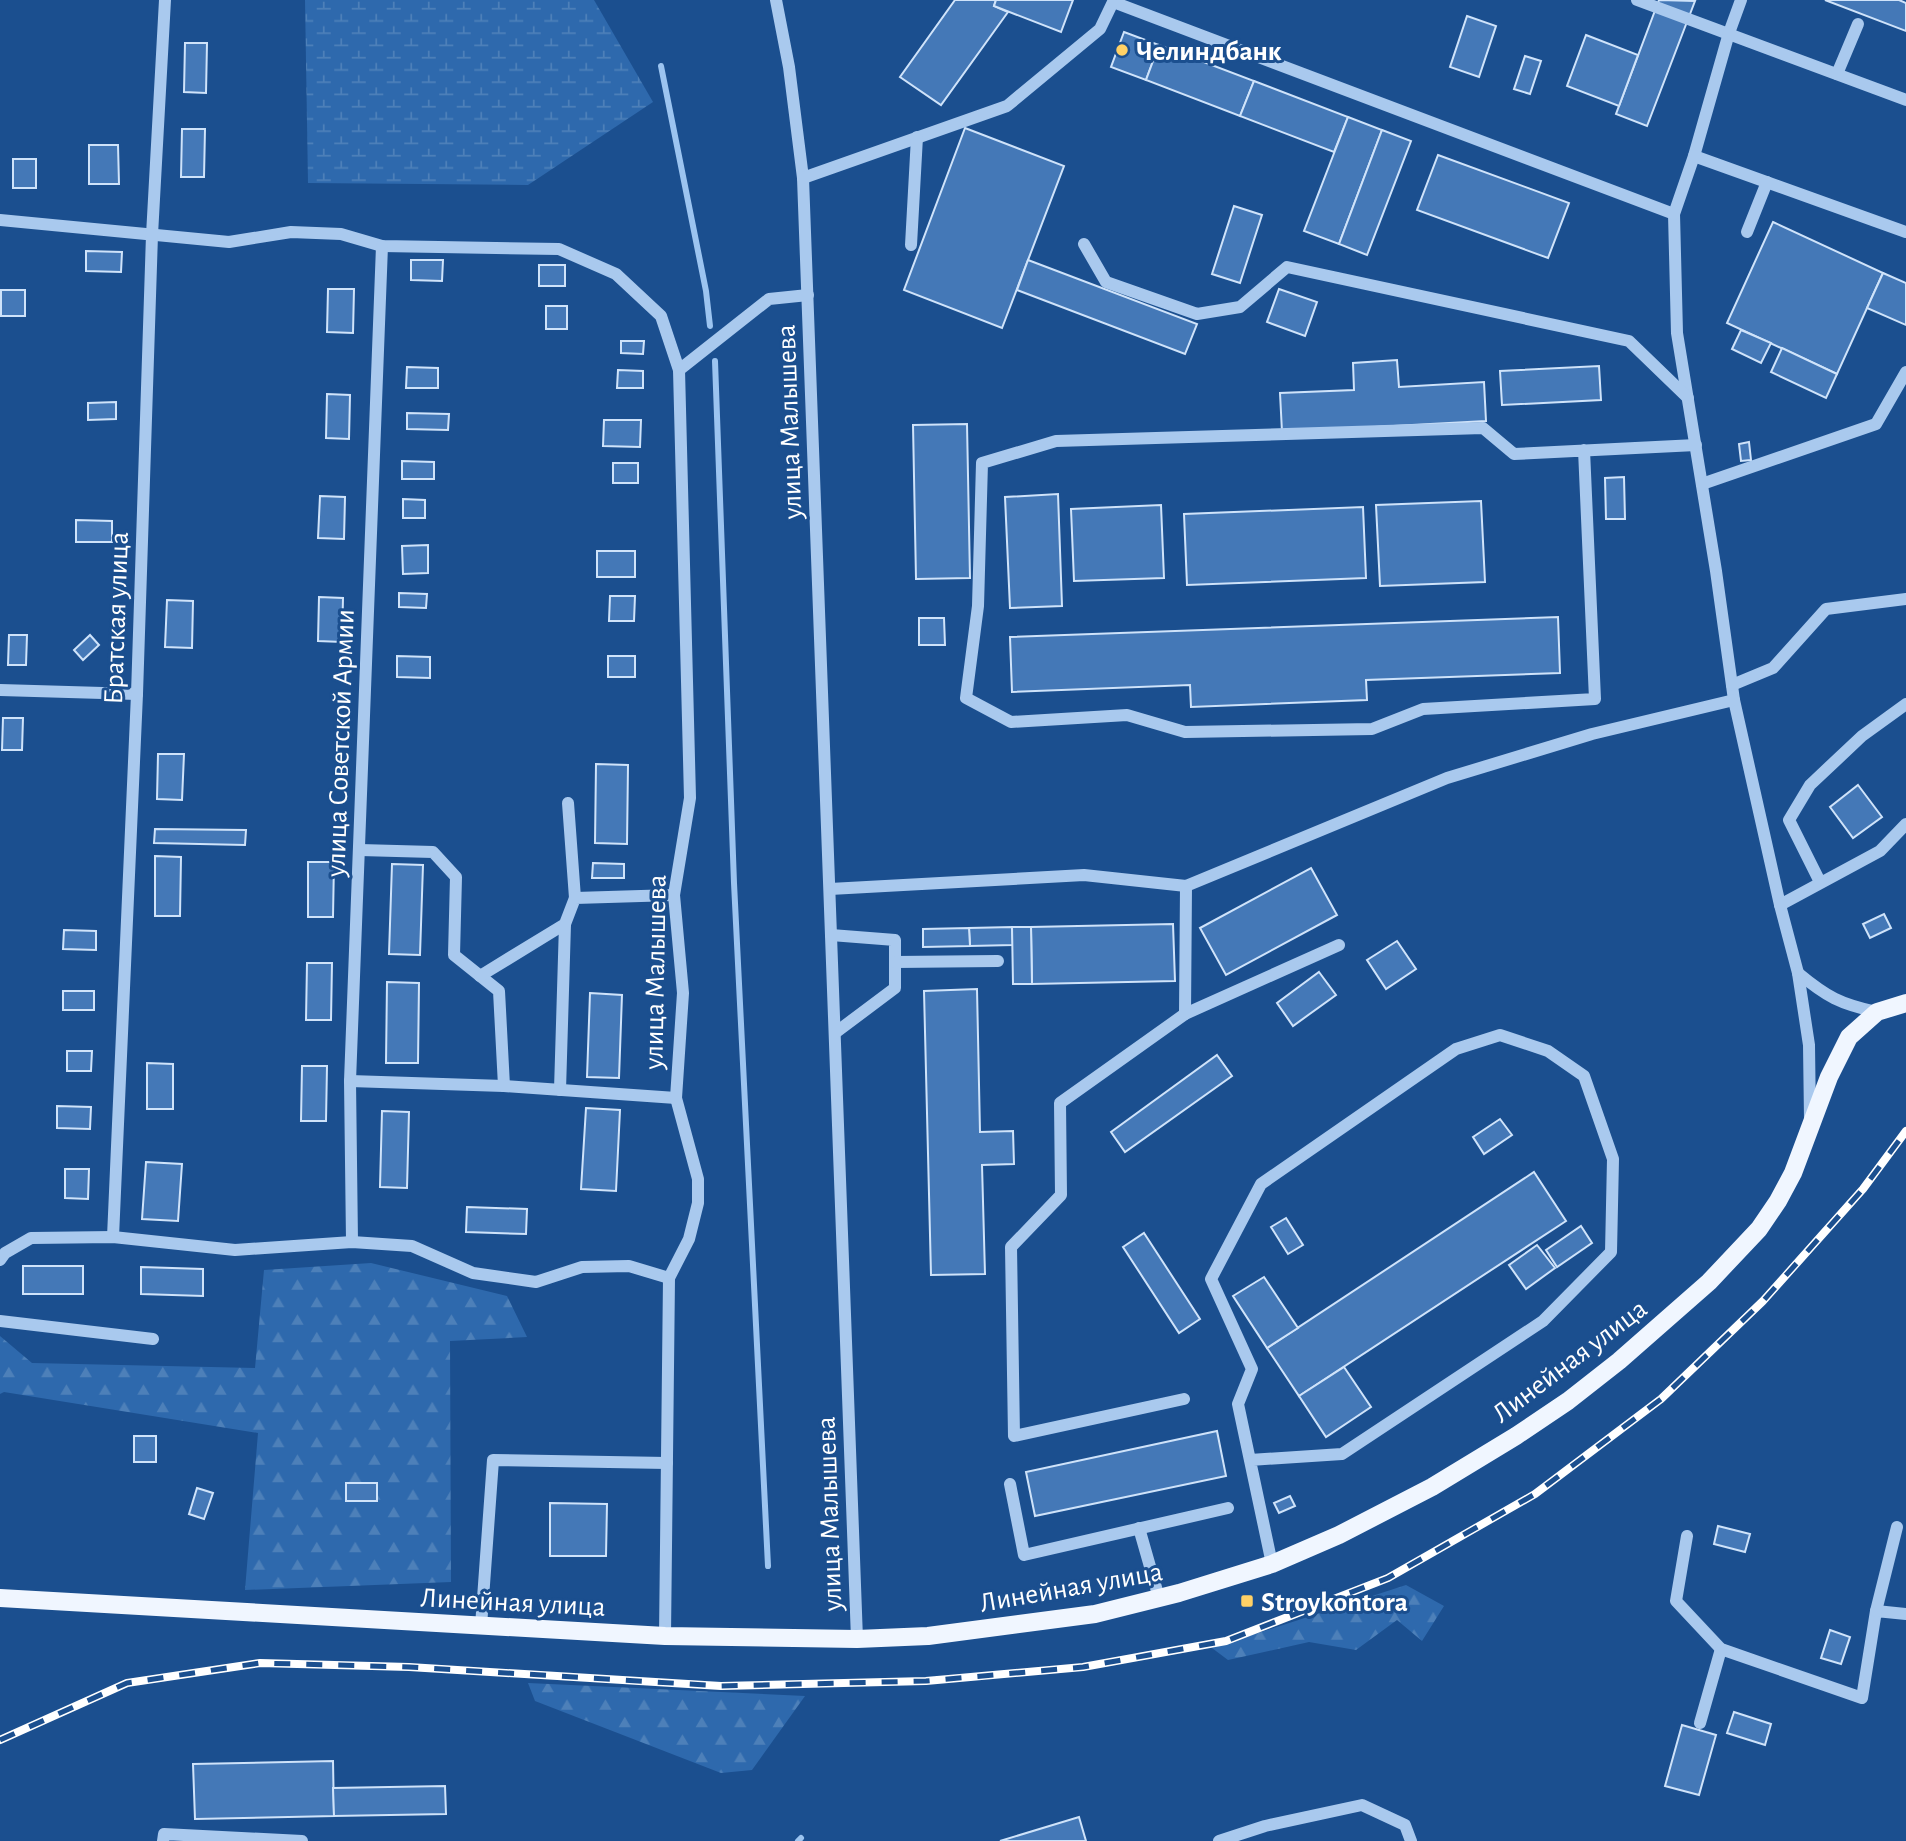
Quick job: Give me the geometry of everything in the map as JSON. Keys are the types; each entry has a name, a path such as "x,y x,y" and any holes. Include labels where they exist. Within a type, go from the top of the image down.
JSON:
{"main road":[{"name":"Линейная улица","path":"0,1598 665,1636 858,1639 928,1636 1095,1614 1272,1564 1339,1535 1432,1487 1516,1436 1568,1401 1619,1361 1709,1282 1759,1229 1793,1173 1829,1077 1849,1037 1877,1012 1906,1003"}],"street":[{"name":"Братская улица","path":"113,1237 137,694 152,235 165,0"},
{"name":"улица Малышева","path":"776,0 789,67 803,178 858,1639"},
{"path":"1637,0 1906,100"},
{"path":"1741,0 1674,214 1677,333 1734,700 1798,973 1810,1045 1811,1126"},
{"path":"803,178 1007,106 1100,29 1113,2 1674,214"},
{"path":"1837,74 1858,24"},
{"path":"911,245 917,137"},
{"path":"1694,156 1906,232"},
{"path":"1746,232 1767,182"},
{"path":"0,220 229,242 291,232 341,234 382,246 559,249 616,274 661,316 679,370"},
{"path":"1084,244 1106,282 1197,314 1240,307 1287,267 1629,341 1688,398"},
{"name":"улица Советской Армии","path":"352,1242 351,1081 382,246"},
{"name":"улица Малышева","path":"665,1636 669,1278 689,1239 698,1203 698,1180 676,1098 683,993 674,895 690,797 679,370 769,299 808,295"},
{"path":"1702,484 1876,424 1906,372"},
{"path":"1584,450 1595,699 1423,709 1373,729 1185,732 1128,715 1011,722 966,698 978,606 982,463 1056,441 1483,428 1514,454 1584,450 1696,445"},
{"path":"1732,685 1773,667 1826,608 1906,599"},
{"path":"0,690 137,694"},
{"path":"830,889 1084,875 1186,886 1447,778 1592,734 1734,700"},
{"path":"1820,882 1789,820 1810,785 1862,736 1906,704"},
{"path":"560,1090 565,924 575,898 568,803"},
{"path":"1780,905 1880,851 1906,824"},
{"path":"360,850 433,852 456,877 454,955 499,991 504,1086"},
{"path":"1185,1014 1186,886"},
{"path":"575,898 674,895"},
{"path":"480,976 565,924"},
{"path":"831,935 895,940 895,988 835,1034"},
{"path":"1184,1399 1014,1436 1011,1247 1061,1195 1060,1102 1185,1014 1339,945"},
{"path":"895,962 998,961"},
{"path":"1798,973 1826,995 1847,1005 1877,1012"},
{"path":"1250,1460 1342,1454 1543,1321 1611,1252 1613,1159 1584,1076 1548,1051 1500,1035 1456,1049 1261,1184 1211,1279 1252,1369 1238,1404 1272,1564"},
{"path":"351,1081 504,1086 676,1098"},
{"path":"0,1260 5,1253 31,1238 113,1237 235,1250 352,1242 412,1246 473,1273 536,1282 582,1267 629,1266 669,1278"},
{"path":"0,1321 153,1339"},
{"path":"481,1626 493,1460 667,1463"},
{"path":"1010,1484 1024,1555 1228,1508"},
{"path":"1688,1536 1676,1601 1721,1649 1862,1698 1876,1611 1897,1527"},
{"path":"1139,1528 1159,1598"},
{"path":"1876,1611 1906,1614"},
{"path":"1700,1723 1721,1649"},
{"path":"1219,1841 1265,1826 1362,1805 1405,1825 1410,1841"},
{"path":"163,1841 164,1834 302,1841"}],"green space":[{"path":"305,0 594,0 653,102 528,185 308,183"},
{"path":"371,1263 507,1296 527,1337 450,1341 451,1582 245,1590 258,1433 4,1392 0,1394 0,1336 32,1363 255,1368 264,1270"},
{"path":"1406,1585 1444,1606 1422,1641 1397,1620 1356,1650 1309,1642 1228,1660 1212,1648"},
{"path":"528,1683 805,1696 752,1770 721,1773 535,1701"}],"building":[{"path":"955,0 996,0 994,6 1008,12 941,105 900,77"},
{"path":"996,0 1073,0 1061,32 994,6"},
{"path":"1659,0 1695,1 1647,126 1616,114"},
{"path":"1825,0 1899,0 1906,3 1906,31"},
{"path":"1467,16 1496,26 1479,77 1450,67"},
{"path":"1124,32 1159,45 1146,80 1111,67"},
{"path":"1586,35 1638,55 1619,106 1567,86"},
{"path":"185,43 207,43 206,93 184,92"},
{"path":"1159,45 1254,81 1240,116 1146,80"},
{"path":"1525,56 1541,61 1530,94 1514,89"},
{"path":"1254,81 1348,117 1334,152 1240,116"},
{"path":"1348,117 1382,130 1339,244 1304,231"},
{"path":"965,128 1064,166 1002,328 904,290"},
{"path":"182,129 205,129 204,177 181,177"},
{"path":"1382,130 1411,141 1367,255 1339,244"},
{"path":"89,145 118,145 119,184 89,184"},
{"path":"1438,155 1569,203 1548,258 1417,210"},
{"path":"13,159 36,159 36,188 13,188"},
{"path":"1234,206 1262,215 1240,283 1212,274"},
{"path":"1773,222 1883,273 1837,374 1727,323"},
{"path":"86,251 122,252 121,272 86,271"},
{"path":"411,260 443,260 442,281 411,280"},
{"path":"1028,260 1197,324 1185,354 1017,290"},
{"path":"539,265 565,265 565,286 539,286"},
{"path":"1883,273 1906,283 1906,325 1867,308"},
{"path":"328,289 354,289 353,333 327,332"},
{"path":"1279,289 1317,302 1305,336 1267,322"},
{"path":"1,290 25,290 25,316 1,316"},
{"path":"546,306 567,306 567,329 546,329"},
{"path":"1741,330 1771,343 1761,363 1732,349"},
{"path":"621,341 644,341 643,354 621,353"},
{"path":"1782,348 1837,374 1826,398 1771,372"},
{"path":"1397,360 1399,387 1484,382 1486,421 1282,432 1280,393 1354,390 1353,363"},
{"path":"1599,366 1601,400 1502,405 1500,371"},
{"path":"407,367 438,368 438,388 406,388"},
{"path":"618,370 643,371 643,388 617,388"},
{"path":"327,394 350,395 349,439 326,438"},
{"path":"116,402 116,419 88,420 88,403"},
{"path":"407,413 449,414 448,430 407,429"},
{"path":"604,420 641,420 640,447 603,446"},
{"path":"967,424 970,578 916,579 913,425"},
{"path":"1749,442 1751,460 1741,461 1739,444"},
{"path":"402,461 434,462 434,479 402,479"},
{"path":"613,463 638,463 638,483 613,483"},
{"path":"1624,477 1625,519 1606,519 1605,478"},
{"path":"1058,494 1062,606 1010,608 1005,497"},
{"path":"320,496 345,497 344,539 318,538"},
{"path":"403,499 425,500 425,518 403,518"},
{"path":"1481,501 1485,582 1380,586 1376,505"},
{"path":"1161,505 1164,578 1074,581 1071,509"},
{"path":"1363,507 1366,578 1187,585 1184,514"},
{"path":"76,520 112,521 112,542 76,542"},
{"path":"428,545 428,573 403,574 402,546"},
{"path":"597,551 635,551 635,577 597,577"},
{"path":"399,593 427,594 426,608 399,607"},
{"path":"610,596 635,596 634,621 609,621"},
{"path":"319,597 343,598 342,642 318,641"},
{"path":"167,600 193,601 192,648 165,647"},
{"path":"1558,617 1560,673 1366,680 1367,700 1191,707 1190,685 1012,692 1010,637"},
{"path":"919,618 944,618 945,645 919,645"},
{"path":"9,635 27,635 26,665 8,665"},
{"path":"90,635 99,645 83,660 74,650"},
{"path":"397,656 430,657 430,678 397,677"},
{"path":"608,656 635,656 635,677 608,677"},
{"path":"3,718 23,718 22,750 2,750"},
{"path":"158,754 184,754 182,800 157,799"},
{"path":"596,764 628,765 627,844 595,843"},
{"path":"1858,785 1882,817 1853,838 1830,807"},
{"path":"155,829 246,830 245,845 154,843"},
{"path":"155,856 181,857 180,916 155,916"},
{"path":"308,862 334,862 333,917 308,917"},
{"path":"593,863 624,864 624,878 592,878"},
{"path":"392,864 423,865 420,955 389,954"},
{"path":"1311,868 1337,915 1226,975 1200,928"},
{"path":"1884,914 1891,928 1870,938 1863,924"},
{"path":"1173,924 1175,981 1032,984 1031,927"},
{"path":"1012,927 1013,945 970,946 969,928"},
{"path":"1012,927 1031,927 1032,984 1013,984"},
{"path":"969,928 970,946 923,947 923,929"},
{"path":"64,930 96,931 96,950 63,949"},
{"path":"1397,941 1416,969 1386,989 1367,960"},
{"path":"307,963 332,963 331,1020 306,1020"},
{"path":"1319,972 1336,995 1293,1026 1277,1003"},
{"path":"387,982 419,983 418,1063 386,1063"},
{"path":"977,989 980,1132 1013,1131 1014,1164 982,1165 985,1274 931,1275 924,991"},
{"path":"63,991 94,991 94,1010 63,1010"},
{"path":"590,993 622,995 619,1078 587,1077"},
{"path":"67,1051 92,1051 91,1071 67,1071"},
{"path":"1217,1055 1232,1076 1125,1152 1111,1132"},
{"path":"147,1063 173,1064 173,1109 147,1109"},
{"path":"302,1066 327,1066 326,1121 301,1121"},
{"path":"57,1106 91,1107 90,1129 57,1128"},
{"path":"586,1108 620,1110 616,1191 581,1189"},
{"path":"382,1111 409,1112 407,1188 380,1187"},
{"path":"1500,1119 1512,1135 1484,1154 1473,1137"},
{"path":"146,1162 182,1164 178,1221 142,1219"},
{"path":"65,1169 89,1169 88,1199 65,1198"},
{"path":"1534,1172 1566,1221 1299,1396 1267,1348"},
{"path":"467,1207 527,1209 526,1234 466,1232"},
{"path":"1286,1218 1303,1245 1288,1254 1271,1227"},
{"path":"1581,1226 1592,1243 1557,1267 1546,1250"},
{"path":"1144,1233 1200,1319 1179,1333 1123,1247"},
{"path":"1537,1245 1555,1268 1526,1289 1509,1265"},
{"path":"23,1266 83,1266 83,1294 23,1294"},
{"path":"141,1267 203,1269 203,1296 141,1294"},
{"path":"1264,1277 1298,1328 1267,1348 1233,1296"},
{"path":"1344,1367 1371,1407 1326,1437 1299,1396"},
{"path":"1217,1431 1226,1476 1035,1516 1026,1472"},
{"path":"134,1436 156,1436 156,1462 134,1462"},
{"path":"346,1483 377,1483 377,1501 346,1501"},
{"path":"197,1488 213,1493 204,1519 189,1514"},
{"path":"1290,1496 1295,1506 1279,1513 1274,1503"},
{"path":"550,1503 607,1504 606,1556 550,1556"},
{"path":"1718,1526 1750,1534 1745,1552 1714,1544"},
{"path":"1830,1630 1850,1637 1841,1664 1821,1658"},
{"path":"1734,1712 1771,1724 1765,1745 1727,1733"},
{"path":"1682,1725 1716,1735 1699,1795 1665,1786"},
{"path":"333,1761 334,1816 195,1819 193,1764"},
{"path":"445,1786 446,1814 334,1816 333,1788"},
{"path":"1079,1817 1086,1841 1000,1841"}],"waterway":[{"path":"661,66 706,291 710,326"},
{"path":"715,361 734,883 768,1566"},
{"path":"798,1841 801,1838"}],"railway":[{"path":"0,1740 127,1683 260,1663 409,1667 721,1686 926,1681 1083,1667 1226,1641 1388,1578 1535,1494 1661,1399 1763,1301 1863,1189 1906,1131"}],"place":[{"name":"Челиндбанк","path":"1122,50"},
{"name":"Stroykontora","path":"1247,1601"}]}
